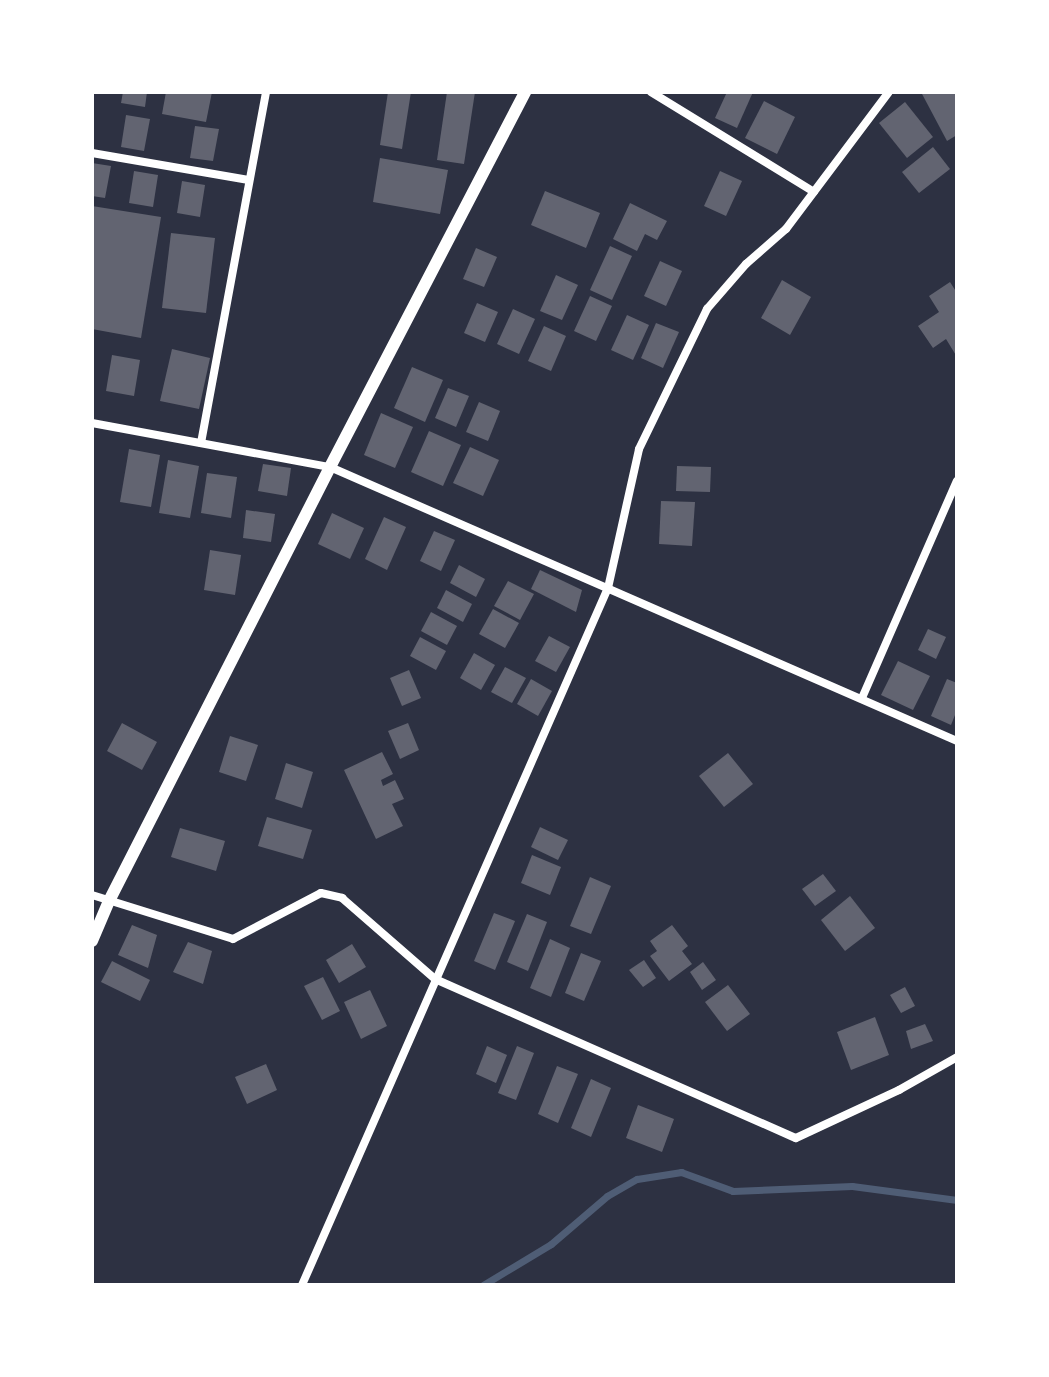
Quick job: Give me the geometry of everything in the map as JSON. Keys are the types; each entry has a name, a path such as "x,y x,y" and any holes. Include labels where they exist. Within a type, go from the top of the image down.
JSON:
{"street":[{"path":"201,443 266,92"},
{"path":"92,941 109,901 330,467 525,92"},
{"path":"651,92 814,192"},
{"path":"302,1285 608,588 639,449 707,309 746,264 786,229 889,92"},
{"path":"92,153 249,180"},
{"path":"92,423 330,467 957,741"},
{"path":"862,698 957,481"},
{"path":"92,895 233,939 321,893 342,898 435,979 796,1138 899,1090 957,1057"}],"building":[{"path":"123,92 147,92 145,107 121,103"},
{"path":"166,92 212,92 206,122 162,114"},
{"path":"388,92 411,92 402,149 380,145"},
{"path":"447,92 475,92 464,164 437,160"},
{"path":"727,92 753,92 737,128 715,118"},
{"path":"921,92 955,92 957,135 947,141"},
{"path":"764,101 795,117 777,154 745,138"},
{"path":"905,102 933,137 907,158 879,123"},
{"path":"126,115 150,119 144,151 121,147"},
{"path":"195,126 219,129 213,161 190,158"},
{"path":"933,147 950,169 919,193 902,172"},
{"path":"380,158 448,170 440,214 373,202"},
{"path":"92,163 111,166 105,198 92,196"},
{"path":"134,171 158,175 153,207 129,203"},
{"path":"720,171 742,181 726,216 704,206"},
{"path":"182,181 205,185 200,217 177,213"},
{"path":"545,191 600,213 586,248 531,225"},
{"path":"630,203 667,221 657,240 645,234 637,251 613,239"},
{"path":"92,206 161,217 141,338 92,329"},
{"path":"171,233 215,238 206,313 162,308"},
{"path":"610,246 632,256 612,300 590,290"},
{"path":"476,248 497,257 484,287 463,279"},
{"path":"660,261 682,271 666,306 644,296"},
{"path":"556,275 578,285 562,320 540,311"},
{"path":"782,280 811,297 790,335 761,318"},
{"path":"950,282 957,293 957,357 946,339 933,348 918,326 939,312 929,296"},
{"path":"590,296 612,306 596,341 574,331"},
{"path":"477,303 498,312 485,342 464,333"},
{"path":"513,309 535,319 519,354 497,344"},
{"path":"627,315 649,325 633,360 611,350"},
{"path":"656,323 679,332 663,368 641,358"},
{"path":"544,326 566,336 551,371 528,361"},
{"path":"172,349 210,358 199,409 160,401"},
{"path":"112,355 140,360 134,396 106,391"},
{"path":"412,367 443,380 425,422 394,408"},
{"path":"448,388 469,396 456,427 435,418"},
{"path":"479,402 500,411 488,441 466,432"},
{"path":"381,413 413,427 395,468 364,455"},
{"path":"429,431 461,445 443,486 411,472"},
{"path":"470,447 499,460 483,496 453,483"},
{"path":"129,449 160,455 151,507 120,502"},
{"path":"168,460 199,466 190,518 159,513"},
{"path":"263,464 291,468 287,496 258,491"},
{"path":"677,466 711,467 710,492 676,491"},
{"path":"207,473 237,477 231,518 201,513"},
{"path":"661,501 695,502 692,546 659,544"},
{"path":"246,510 275,514 271,542 243,538"},
{"path":"332,513 364,528 350,559 318,544"},
{"path":"384,517 406,527 387,570 365,559"},
{"path":"434,531 455,540 441,571 420,561"},
{"path":"210,550 241,555 235,595 204,590"},
{"path":"459,565 485,579 476,597 450,583"},
{"path":"540,570 582,590 576,612 531,589"},
{"path":"508,581 534,594 520,620 494,606"},
{"path":"446,590 472,604 463,622 437,608"},
{"path":"493,609 519,623 505,648 479,634"},
{"path":"431,612 457,626 447,645 421,631"},
{"path":"928,629 946,637 936,659 918,650"},
{"path":"549,636 570,647 556,672 535,661"},
{"path":"420,637 446,651 436,670 410,656"},
{"path":"474,653 495,665 481,690 460,678"},
{"path":"898,661 930,676 913,710 881,695"},
{"path":"505,667 526,678 512,703 491,692"},
{"path":"409,670 421,698 402,706 390,678"},
{"path":"531,679 552,691 538,716 517,704"},
{"path":"947,679 957,683 957,710 951,725 931,716"},
{"path":"122,723 157,742 142,770 107,751"},
{"path":"408,723 419,750 400,759 388,731"},
{"path":"230,736 258,745 246,781 219,772"},
{"path":"382,752 393,774 381,780 383,786 395,780 404,799 392,804 403,826 376,839 344,770"},
{"path":"728,753 753,784 724,807 699,776"},
{"path":"286,763 313,772 302,808 275,799"},
{"path":"267,817 312,830 303,859 258,846"},
{"path":"540,827 568,840 558,860 531,847"},
{"path":"180,828 225,841 216,871 171,857"},
{"path":"532,855 561,867 550,895 521,883"},
{"path":"823,874 836,891 815,906 802,889"},
{"path":"590,877 611,886 591,934 570,926"},
{"path":"850,896 875,928 845,951 821,920"},
{"path":"494,913 515,921 495,970 474,961"},
{"path":"527,914 547,922 528,971 507,962"},
{"path":"132,925 157,935 148,968 118,955"},
{"path":"672,925 688,946 682,951 692,964 669,981 650,956 657,951 650,941"},
{"path":"550,939 570,948 551,997 530,988"},
{"path":"188,942 212,951 203,984 173,972"},
{"path":"352,944 366,967 339,983 326,960"},
{"path":"581,953 601,961 584,1001 565,993"},
{"path":"644,960 656,978 643,987 629,970"},
{"path":"112,961 150,980 140,1001 101,982"},
{"path":"703,962 716,980 702,990 690,972"},
{"path":"323,977 340,1011 322,1020 304,986"},
{"path":"728,985 750,1014 727,1031 705,1002"},
{"path":"905,987 915,1006 901,1013 890,995"},
{"path":"370,990 387,1026 361,1039 344,1002"},
{"path":"875,1017 889,1055 851,1070 837,1032"},
{"path":"925,1024 933,1041 911,1049 906,1031"},
{"path":"487,1046 507,1055 496,1083 476,1074"},
{"path":"517,1046 534,1053 516,1100 498,1093"},
{"path":"266,1064 277,1090 247,1104 235,1077"},
{"path":"557,1066 578,1074 558,1123 538,1114"},
{"path":"591,1079 611,1088 591,1137 571,1128"},
{"path":"638,1105 674,1119 662,1152 626,1138"}],"waterway":[{"path":"483,1285 551,1244 607,1196 637,1179 681,1172 733,1191 852,1186 957,1200"}]}
